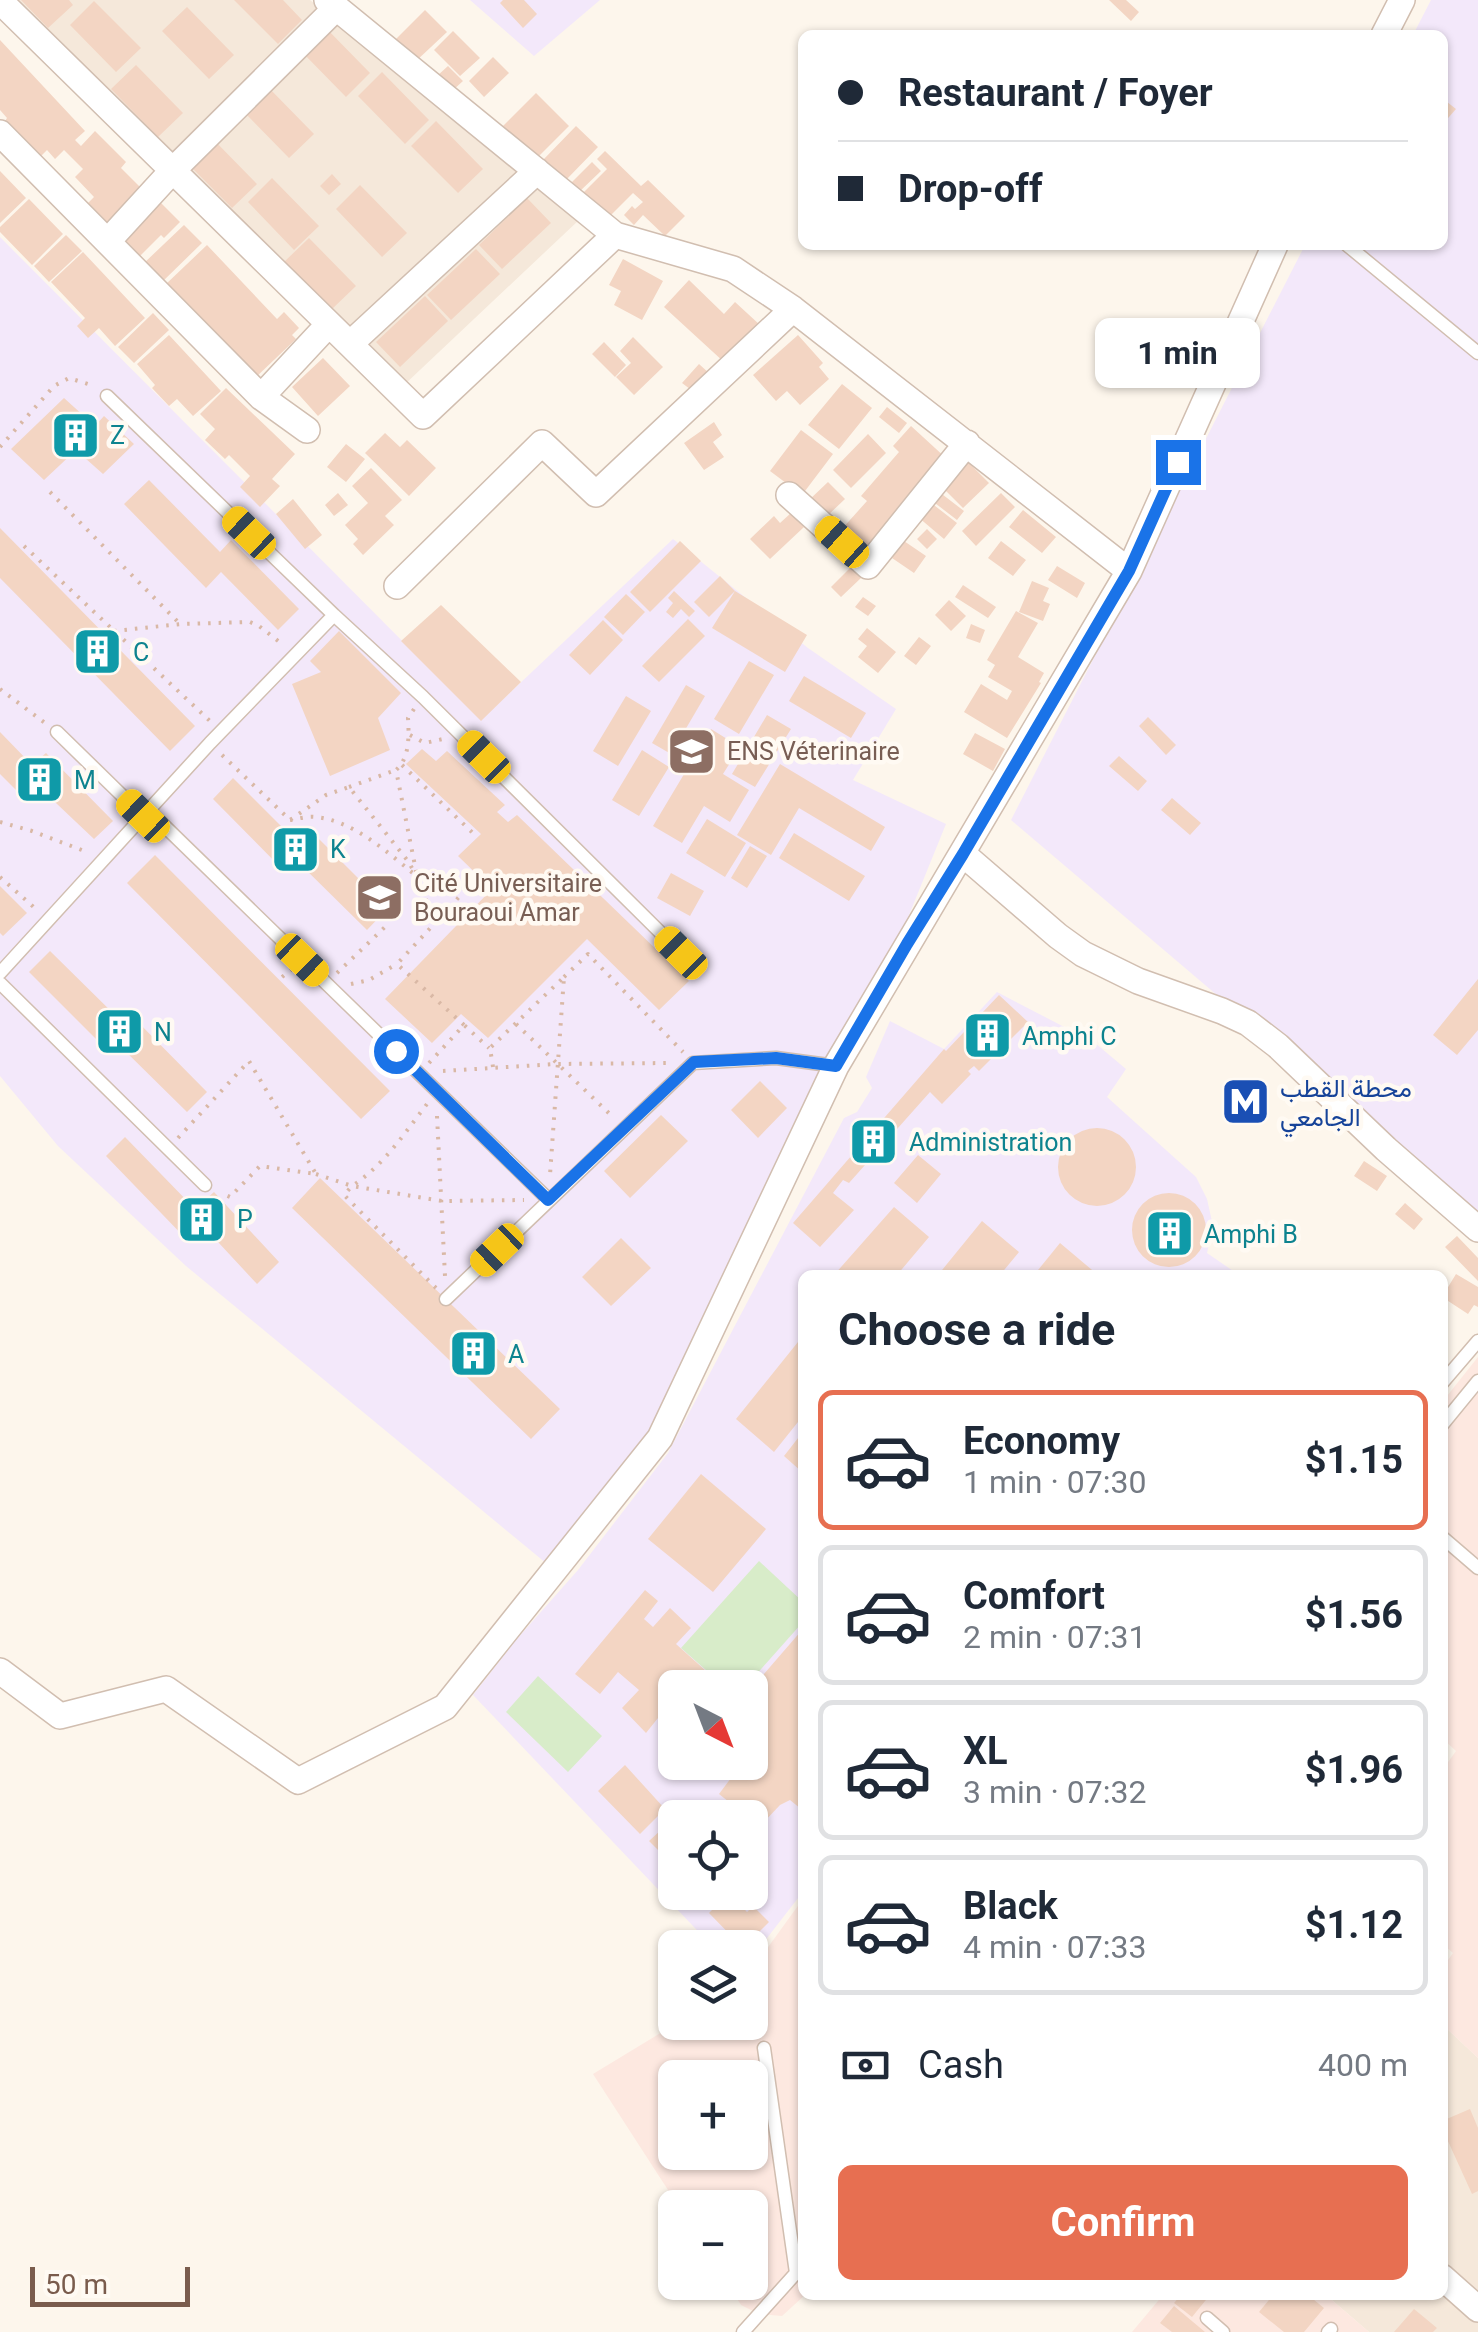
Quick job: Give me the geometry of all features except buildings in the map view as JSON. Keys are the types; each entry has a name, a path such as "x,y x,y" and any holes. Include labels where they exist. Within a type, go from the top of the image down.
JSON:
{"street":[{"path":"1387,30 1402,0"},
{"path":"0,1 423,416 615,235"},
{"path":"108,240 331,4 615,235 733,269 794,309 1129,571"},
{"path":"0,134 261,397 307,430"},
{"path":"350,343 537,172"},
{"path":"0,1671 60,1716 166,1689 298,1782 445,1707 660,1438 836,1066 1129,571 1273,250"},
{"path":"398,586 542,443 596,494 794,309"},
{"path":"261,397 329,324"},
{"path":"789,495 868,566 967,443"},
{"path":"963,854 1083,954 1138,981 1248,1023 1478,1228"},
{"path":"1448,2282 1478,2309"}],"lane":[{"path":"1352,250 1478,353"},
{"path":"107,396 456,729 681,953"},
{"path":"0,973 334,615"},
{"path":"57,732 326,984 548,1200"},
{"path":"0,983 206,1185"},
{"path":"446,1299 694,1062 776,1058 836,1066"},
{"path":"1448,1376 1478,1340"},
{"path":"1448,1418 1478,1381"},
{"path":"1448,1543 1478,1568"},
{"path":"743,2332 796,2273 764,2048"},
{"path":"1207,2318 1224,2332"}],"path":[{"path":"0,447 54,386 69,378 89,383 107,396"},
{"path":"50,492 181,624"},
{"path":"24,546 221,732"},
{"path":"114,630 250,622 295,656"},
{"path":"0,689 57,732"},
{"path":"290,820 316,800 402,765 410,735 408,718 423,698"},
{"path":"410,735 424,743 440,741 456,729"},
{"path":"210,744 290,820"},
{"path":"402,765 476,837"},
{"path":"396,770 420,890 439,919"},
{"path":"349,787 417,876"},
{"path":"290,820 313,816 346,827 417,876"},
{"path":"0,822 106,858"},
{"path":"0,877 48,920"},
{"path":"351,984 369,980 397,964 472,883"},
{"path":"326,984 385,927"},
{"path":"490,1048 588,954 694,1062"},
{"path":"397,964 490,1048 493,1066"},
{"path":"206,1185 230,1197 260,1166 442,1201 548,1200 564,976"},
{"path":"516,1024 625,1128"},
{"path":"418,1073 464,1025"},
{"path":"168,1149 249,1062 316,1174"},
{"path":"418,1073 493,1066 694,1062"},
{"path":"436,1091 372,1173 344,1196 446,1299"},
{"path":"436,1091 446,1299"}],"shaded area":[{"path":"4,0 310,0 579,220 403,386"},
{"path":"470,0 600,0 534,56"},
{"path":"1431,0 1478,0 1478,1217 1011,820 1302,250 1448,250 1448,30 1416,30"},
{"name":"Cité Universitaire Bouraoui Amar","path":"0,237 481,720 673,539 808,648 896,709 853,780 946,824 896,947 640,1458 558,1573 186,1266 58,1146 0,1076"},
{"path":"997,992 1095,1043 1126,1069 1107,1097 1196,1177 1207,1199 1213,1226 1207,1253 1232,1270 798,1270 798,1898 768,1937 768,1930 697,1930 678,1910 768,1910 768,1800 658,1800 658,1889 473,1695 578,1570 668,1453 844,1118 857,1112 872,1088 866,1077 890,1021 944,1049"},
{"path":"1478,1357 1478,2058 1448,2030 1448,1960 1453,1953 1448,1948 1448,1762 1456,1751 1448,1744 1448,1395"},
{"path":"798,1906 800,2300 782,2316 759,2314 738,2300 768,2300 768,2190 668,2190 593,2074 658,2035 658,2040 768,2040 768,1947"},
{"path":"1448,2030 1478,2058 1478,2332 1369,2332 1332,2300 1448,2300"},
{"path":"1159,2300 1332,2300 1369,2332 1132,2332"}],"green space":[{"path":"759,1561 798,1597 798,1627 760,1670 706,1670 681,1648"},
{"path":"538,1676 602,1736 568,1772 506,1712"}],"place":[{"name":"Z","path":"75,435"},
{"name":"C","path":"98,652"},
{"name":"ENS Véterinaire","path":"692,751"},
{"name":"M","path":"39,780"},
{"name":"K","path":"295,849"},
{"name":"Cité Universitaire Bouraoui Amar","path":"379,897"},
{"name":"N","path":"119,1032"},
{"name":"Amphi C","path":"987,1036"},
{"name":"محطة القطب الجامعي","path":"1245,1102"},
{"name":"Administration","path":"874,1142"},
{"name":"P","path":"202,1219"},
{"name":"Amphi B","path":"1169,1234"},
{"name":"A","path":"473,1354"}],"route":[{"path":"396,1051 548,1200 694,1062 776,1058 836,1066 1129,571 1178,462"}]}
